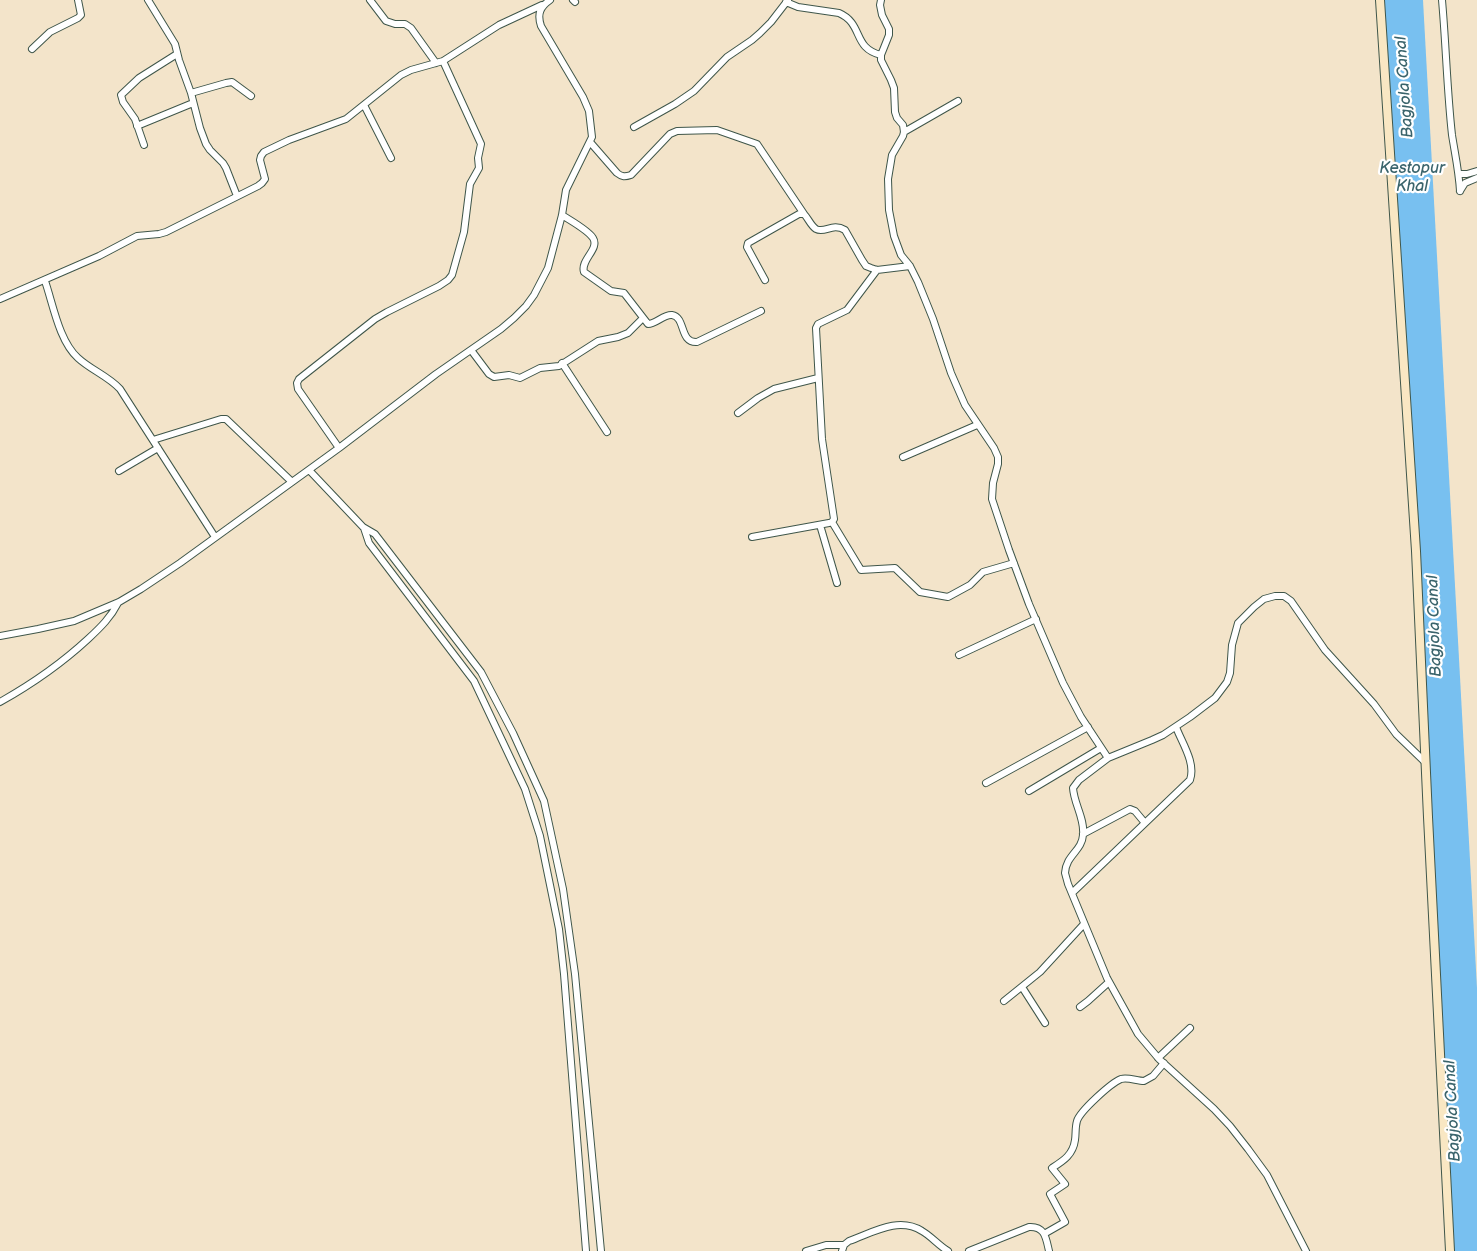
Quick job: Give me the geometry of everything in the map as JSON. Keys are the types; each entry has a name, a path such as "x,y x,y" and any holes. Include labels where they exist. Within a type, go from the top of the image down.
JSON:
{"street":[{"path":"32,49 50,32 81,15 78,0"},
{"path":"148,0 175,44 206,144 226,168 237,196"},
{"path":"370,0 387,21 394,24 405,24 411,28 436,63"},
{"path":"881,0 882,15 889,29 881,60 894,88 895,112 903,125 904,132"},
{"path":"1380,0 1416,550 1450,1251"},
{"path":"1442,0 1452,136 1460,191 1465,183 1477,178"},
{"path":"634,127 694,91 728,57 760,33 787,1 798,7 844,15 853,23 865,47 881,55"},
{"path":"0,299 45,281 137,236 166,232 258,186 265,179 260,160 264,152 346,119 401,75 443,61 499,24 548,2"},
{"path":"0,636 74,621 119,602 162,576 514,318 534,296 550,262 566,190 592,137 588,111 583,97 541,26 539,10 548,2"},
{"path":"144,145 132,114 123,102 122,94 139,78 177,54"},
{"path":"339,448 298,389 299,379 375,319 448,280 454,269 464,232 469,188 479,168 480,144 443,61"},
{"path":"191,93 229,82 251,96"},
{"path":"958,101 904,132 892,155 889,165 888,195 894,236 933,319 965,405 998,457 992,499 1029,604 1063,683 1108,758"},
{"path":"137,126 193,103"},
{"path":"364,105 391,158"},
{"path":"590,142 617,173 626,177 631,175 670,134 677,131 717,130 757,144 817,230 841,227 866,266 877,270 910,266"},
{"path":"1459,174 1477,171"},
{"path":"765,280 747,247 748,243 799,214 804,214"},
{"path":"562,215 594,238 595,243 583,266 584,272 611,291 624,293 648,324 652,325 668,316 675,316 687,339 693,343 761,311"},
{"path":"877,270 847,310 818,324 816,328 822,439 834,519 832,522 861,570 895,568 920,592 948,597 970,585 983,572 1014,563"},
{"path":"45,281 61,330 70,348 83,362 107,377 120,389 215,537"},
{"path":"471,350 494,377 509,375 520,378 540,368 559,366 598,341 628,333 643,318"},
{"path":"562,363 607,432"},
{"path":"738,413 774,389 818,378"},
{"path":"153,440 226,419 292,482"},
{"path":"903,457 977,425"},
{"path":"119,471 158,448"},
{"path":"309,470 363,527 375,534 481,672 544,801 563,889 575,974 601,1251"},
{"path":"752,537 832,522"},
{"path":"820,525 837,583"},
{"path":"363,527 369,543 474,681 525,789 540,836 559,929 563,963 586,1251"},
{"path":"1306,1251 1267,1175 1248,1149 1214,1109 1158,1058 1138,1035 1109,982 1065,873 1068,859 1083,837 1083,823 1073,788 1079,780 1108,758 1152,740 1176,727 1215,698 1227,682 1230,673 1232,645 1238,623 1264,599 1275,596 1291,601 1325,650 1374,704 1396,734 1425,762"},
{"path":"0,702 41,677 75,651 104,624 119,602"},
{"path":"958,655 1036,619"},
{"path":"1072,893 1190,780 1191,764 1176,727"},
{"path":"986,783 1088,728"},
{"path":"1029,791 1101,748"},
{"path":"1083,834 1130,809 1135,811 1145,823"},
{"path":"1004,1001 1040,972 1084,924"},
{"path":"1080,1007 1109,982"},
{"path":"1022,987 1046,1023"},
{"path":"1158,1058 1190,1028"},
{"path":"1044,1234 1065,1222 1050,1194 1065,1184 1052,1168 1064,1160 1073,1148 1079,1116 1113,1083 1124,1078 1144,1081 1153,1076 1164,1063"},
{"path":"806,1251 826,1245 843,1248 849,1241 901,1224 919,1229 948,1251"},
{"path":"969,1251 1036,1226 1044,1234 1049,1251"}],"water":[{"name":"Kestopur Khal","path":"1382,0 1423,0 1477,988 1477,1251 1450,1251"}],"water label":[{"name":"Bagjola Canal","path":"1405,87"},
{"name":"Bagjola Canal","path":"1435,626"},
{"name":"Bagjola Canal","path":"1453,1111"}]}
